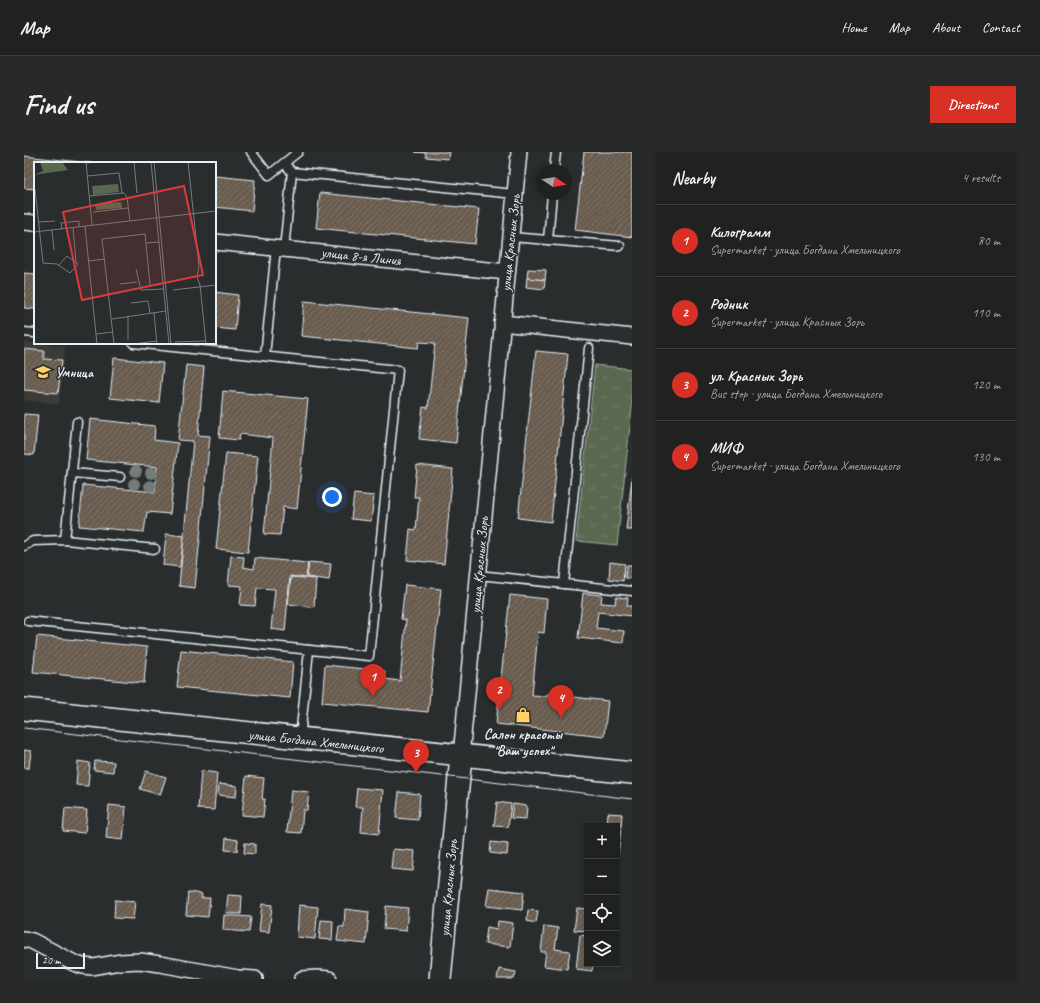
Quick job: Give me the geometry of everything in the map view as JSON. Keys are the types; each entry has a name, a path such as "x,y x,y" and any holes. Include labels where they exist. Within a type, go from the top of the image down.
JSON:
{"main road":[{"name":"улица Богдана Хмельницкого","path":"24,710 632,773"},
{"name":"улица Красных Зорь","path":"440,979 461,756"}],"street":[{"name":"улица Красных Зорь","path":"461,756 519,152"},
{"path":"24,222 34,223"},
{"name":"улица 8-я Линия","path":"216,242 507,272"},
{"path":"502,323 632,337"},
{"path":"24,939 32,941 74,963 83,966 93,967 120,962 140,961 238,978 255,979"},
{"path":"302,979 329,979"}],"lane":[{"path":"251,152 269,175 298,152"},
{"path":"555,164 556,152"},
{"path":"284,163 292,172 515,194"},
{"path":"265,356 292,172"},
{"path":"548,240 551,200"},
{"path":"510,237 620,246"},
{"path":"24,332 34,333"},
{"path":"28,621 369,656 398,370 143,344"},
{"path":"564,584 589,348"},
{"path":"65,540 77,422"},
{"path":"72,473 120,478"},
{"path":"24,546 33,541 65,540 155,549"},
{"path":"478,574 632,591"},
{"path":"300,739 309,650"}],"shaded area":[{"name":"Умница","path":"24,342 65,346 59,404 24,400"}],"green space":[{"path":"595,365 632,369 632,407 617,545 576,541"}],"building":[{"path":"415,152 449,152 448,159 426,157 426,153"},
{"path":"584,152 632,152 632,237 575,230"},
{"path":"24,156 81,162 34,162 34,189 24,188"},
{"path":"216,176 255,180 252,211 216,207"},
{"path":"320,193 479,209 475,244 316,228"},
{"path":"528,269 546,270 545,280 527,278"},
{"path":"24,273 34,274 34,309 24,308"},
{"path":"527,278 545,280 544,289 526,287"},
{"path":"216,292 238,295 235,330 216,328"},
{"path":"304,301 469,318 456,443 419,439 423,407 428,408 435,343 419,342 418,348 301,336"},
{"name":"Умница","path":"24,349 44,351 44,359 62,360 58,393 24,390"},
{"path":"536,351 568,354 551,522 518,518"},
{"path":"114,358 163,363 159,403 110,398"},
{"path":"186,365 204,367 198,435 210,436 195,588 179,586 193,441 178,440"},
{"path":"223,391 308,399 297,509 283,507 280,535 264,534 273,438 240,434 239,440 219,438"},
{"path":"24,414 38,415 34,455 24,454"},
{"path":"90,419 155,426 154,440 178,443 170,514 147,512 144,532 79,526 83,485 155,492 157,467 86,460"},
{"path":"226,453 258,456 248,552 216,549"},
{"path":"417,465 453,469 444,564 407,560 410,529 416,530 419,497 414,497"},
{"path":"632,477 632,530 626,530"},
{"path":"354,494 374,496 371,521 351,519"},
{"path":"166,534 184,536 180,567 163,565"},
{"path":"231,556 244,557 243,567 254,569 255,558 308,563 306,578 290,576 285,631 271,629 275,589 257,588 255,606 240,605 242,586 228,585"},
{"path":"309,562 331,564 329,580 307,577"},
{"path":"610,562 625,564 623,581 609,579"},
{"path":"627,565 632,565 632,578 625,578"},
{"path":"291,577 316,579 314,607 288,604"},
{"path":"405,585 441,589 428,712 322,702 325,665 385,671 385,679 400,681 406,620 401,619"},
{"path":"583,593 602,595 601,603 615,604 616,597 628,598 627,606 632,606 632,616 598,612 596,628 624,631 623,643 578,638"},
{"path":"510,595 547,599 544,633 538,632 532,695 547,696 547,694 608,701 604,736 496,724"},
{"path":"37,636 147,647 144,683 33,672"},
{"path":"181,650 293,662 290,698 177,687"},
{"path":"24,750 31,751 29,768 24,768"},
{"path":"78,761 90,763 88,786 76,785"},
{"path":"95,761 114,762 113,772 94,770"},
{"path":"146,771 166,777 160,795 140,789"},
{"path":"201,771 217,773 214,810 198,809"},
{"path":"246,776 264,778 262,799 265,799 263,817 242,815"},
{"path":"219,784 237,786 236,797 218,795"},
{"path":"357,788 383,790 379,834 361,832 363,807 355,807"},
{"path":"291,790 309,792 307,810 303,810 301,833 287,832"},
{"path":"399,792 420,794 418,820 396,818"},
{"path":"497,802 511,804 508,827 494,826"},
{"path":"513,804 527,806 526,819 511,818"},
{"path":"109,805 126,807 123,840 106,838"},
{"path":"65,808 87,810 85,833 63,831"},
{"path":"608,813 622,814 621,827 620,823 607,823"},
{"path":"226,838 238,840 237,851 225,850"},
{"path":"491,842 508,844 507,855 490,853"},
{"path":"245,843 255,844 255,854 244,853"},
{"path":"393,849 415,851 413,871 391,869"},
{"path":"489,888 524,892 522,910 486,906"},
{"path":"188,892 202,894 201,898 210,898 208,917 186,915"},
{"path":"228,895 242,896 241,914 226,913"},
{"path":"115,900 135,902 133,919 114,918"},
{"path":"262,904 272,905 269,932 259,931"},
{"path":"299,905 318,907 315,939 297,937"},
{"path":"386,906 408,908 406,931 384,929"},
{"path":"577,908 584,909 584,931 574,930"},
{"path":"345,909 369,912 366,944 337,941 339,926 344,927"},
{"path":"528,910 538,911 536,923 527,921"},
{"path":"224,915 251,917 249,932 223,930"},
{"path":"321,920 333,921 332,940 319,939"},
{"path":"498,921 513,923 510,947 485,944 487,927 497,929"},
{"path":"544,926 558,928 555,949 570,951 567,969 544,966 546,952 541,952"},
{"path":"580,935 584,936 584,967 593,967 592,971 576,969"},
{"path":"499,969 516,972 514,979 497,979"}],"tram line":[{"path":"24,728 632,799"}],"place":[{"name":"Умница","path":"43,372"},
{"name":"Килограмм","path":"373,697"},
{"name":"Родник","path":"499,710"},
{"name":"Салон красоты \"Ваш успех\"","path":"523,715"},
{"name":"МИФ","path":"561,718"},
{"name":"ул. Красных Зорь","path":"416,773"}]}
